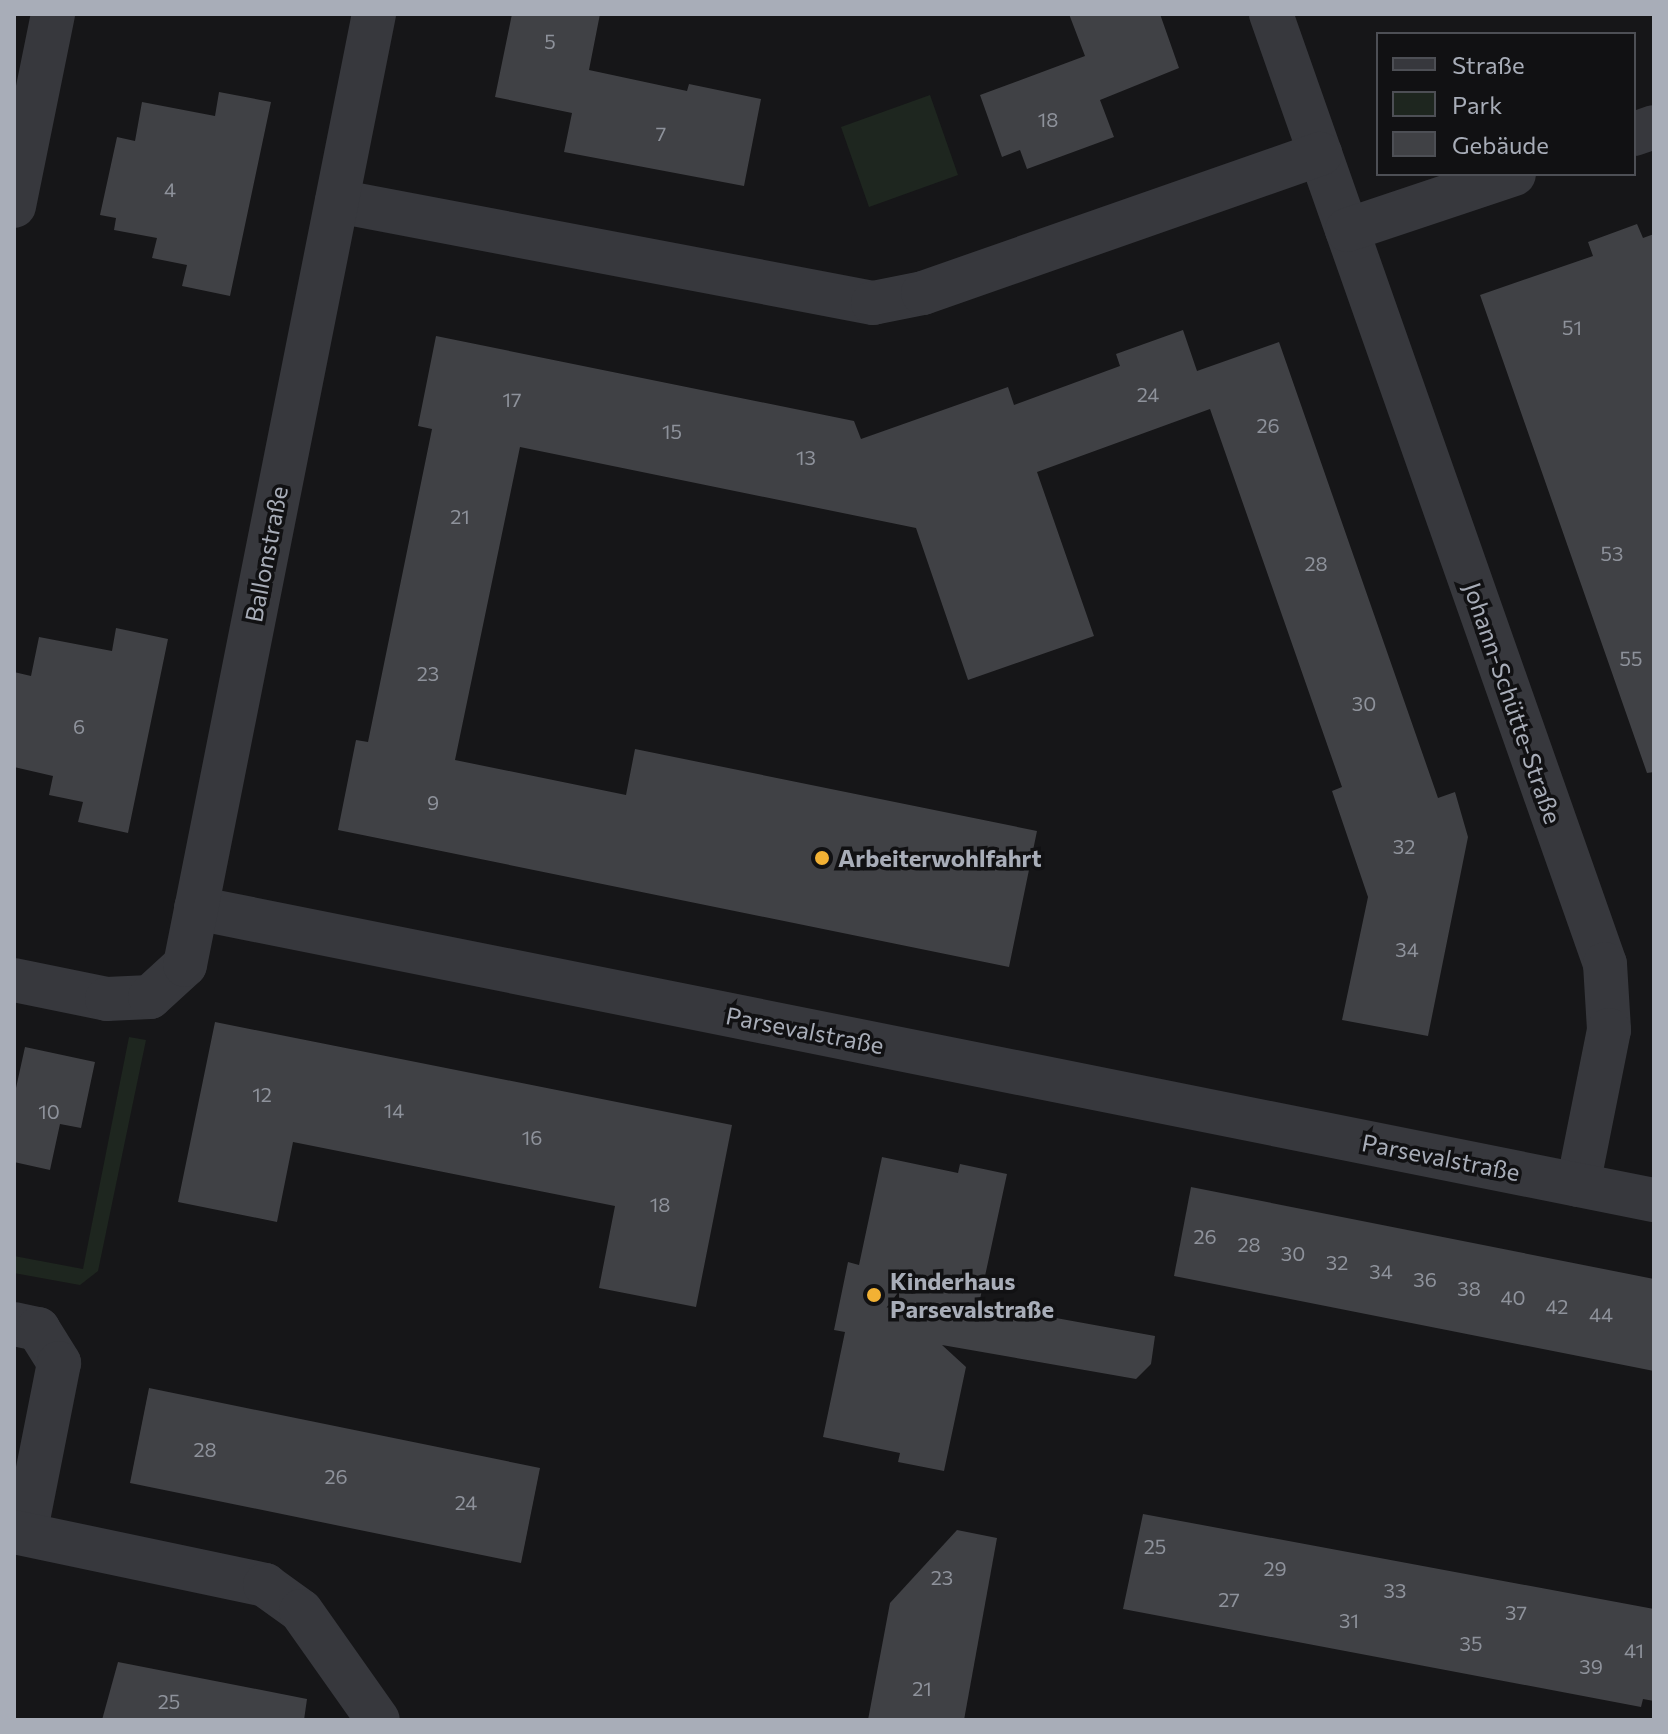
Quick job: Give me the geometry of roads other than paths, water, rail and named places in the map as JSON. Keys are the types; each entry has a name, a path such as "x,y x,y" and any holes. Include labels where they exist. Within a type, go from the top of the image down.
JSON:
{"street":[{"path":"14,202 53,14"},
{"name":"Ballonstraße","path":"196,908 374,14"},
{"name":"Johann-Schütte-Straße","path":"1271,14 1605,964 1609,1030 1578,1185"},
{"path":"337,201 846,301 896,301 1320,154"},
{"path":"1347,230 1508,176"},
{"path":"14,980 107,999 150,997 185,965 196,908"},
{"name":"Parsevalstraße","path":"196,908 1654,1200"},
{"path":"14,1324 38,1329 59,1363 20,1533 265,1585 301,1611 378,1720"}],"place":[{"name":"Arbeiterwohlfahrt","path":"822,858"},
{"name":"Kinderhaus Parsevalstraße","path":"874,1295"}]}
